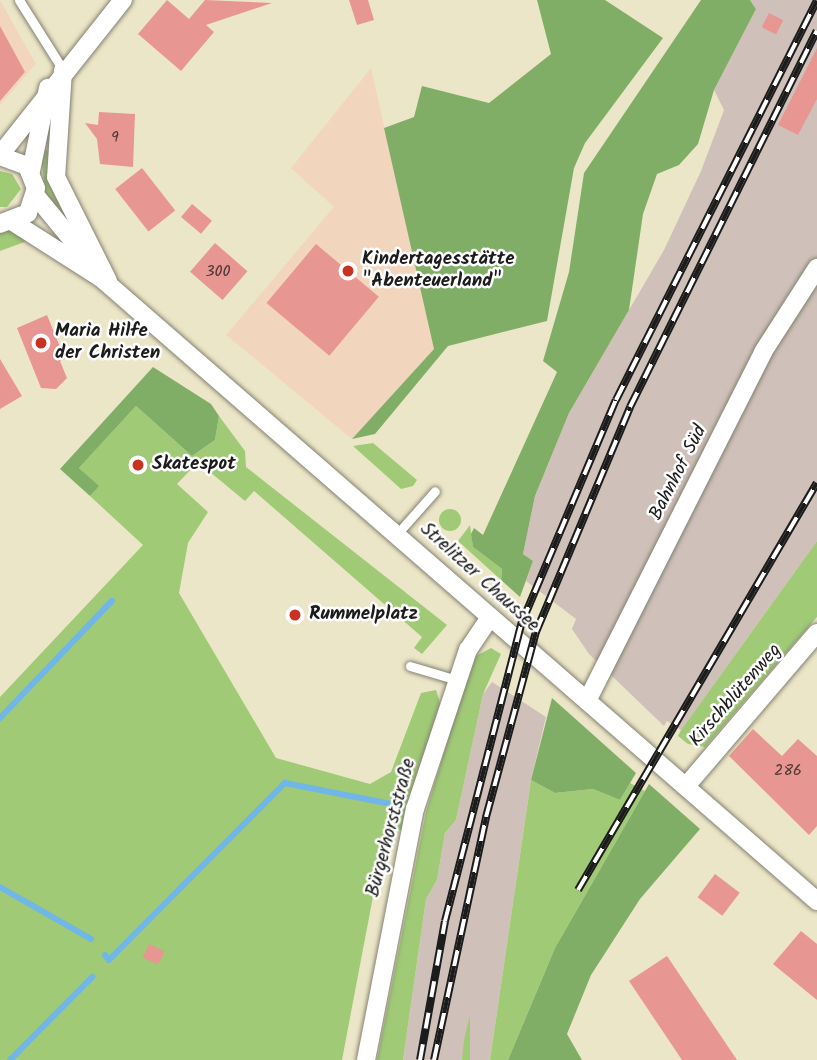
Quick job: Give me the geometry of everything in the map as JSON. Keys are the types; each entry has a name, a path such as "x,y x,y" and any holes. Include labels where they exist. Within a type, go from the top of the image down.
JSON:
{"street":[{"path":"31,171 0,156 48,88 123,0"},
{"path":"63,70 56,177 106,283"},
{"path":"48,88 31,171 36,196 106,283"},
{"path":"36,196 6,223 106,283"},
{"name":"Bahnhof Süd","path":"587,701 763,352 817,268"},
{"name":"Strelitzer Chaussee","path":"106,283 687,785 817,901"},
{"name":"Bürgerhorststraße","path":"366,1060 413,817 457,680 490,617"},
{"name":"Kirschblütenweg","path":"687,785 817,633"}],"lane":[{"path":"19,0 63,70"},
{"path":"397,534 435,491"},
{"path":"410,666 457,680"}],"shaded area":[{"path":"0,0 36,64 0,105"},
{"path":"750,0 817,0 817,541 681,730 667,721 664,726 589,654 572,629 576,619 526,581 533,561 523,554 535,496 569,413 664,250 701,171 724,110 714,90 756,9"},
{"name":"Kindertagesstätte \"Abenteuerland\"","path":"371,68 434,349 352,439 226,335 334,207 291,168"},
{"path":"492,682 546,717 531,780 490,1060 470,1060 470,1014 462,1060 403,1060 426,899 437,880 445,833 456,820 483,694"}],"green space":[{"path":"537,0 605,0 663,38 585,143 574,168 547,321 448,346 375,434 352,439 434,349 384,128 414,117 422,86 489,103 551,54"},
{"path":"701,0 750,0 756,9 714,90 698,144 679,165 657,174 643,214 629,310 569,413 535,496 523,554 533,561 520,597 501,580 502,569 473,547 471,534 474,528 483,535 557,372 543,361 569,272 584,173"},
{"path":"40,146 49,152 60,204 55,210 46,198"},
{"path":"0,171 12,174 21,189 7,207 0,207"},
{"path":"14,230 30,240 0,251 0,231"},
{"path":"153,367 211,404 219,416 215,440 192,456 136,406 79,468 99,486 90,496 60,469"},
{"path":"136,406 192,456 215,440 219,416 245,451 246,467 447,625 422,654 414,648 422,637 254,491 245,501 198,462 177,484 208,512 188,543 179,593 276,758 370,784 391,772 421,693 436,690 440,703 402,830 386,828 342,1060 0,1060 0,697 143,545 90,496 98,486 79,468"},
{"path":"373,443 417,480 413,486 401,489 353,446"},
{"path":"450,509 458,512 461,520 458,528 450,531 442,528 439,520 442,512"},
{"path":"470,525 473,547 502,569 501,580 458,541"},
{"path":"817,541 817,617 705,747 688,744 678,736 681,730"},
{"path":"491,648 501,654 483,694 456,820 445,833 437,880 426,899 403,1060 377,1060 426,812 465,683 476,656"},
{"path":"552,698 636,773 620,800 593,789 555,793 531,780"},
{"path":"531,780 555,793 593,789 620,800 630,783 645,791 555,948 508,1060 490,1060"},
{"path":"649,784 700,829 640,899 591,975 567,1034 582,1060 508,1060 555,948"},
{"path":"470,1014 470,1060 462,1060 464,1040"}],"building":[{"path":"167,0 189,19 205,0 272,3 206,25 214,32 181,71 138,34"},
{"path":"349,0 368,0 374,20 357,25"},
{"path":"769,13 783,20 776,35 762,27"},
{"path":"0,26 25,72 0,101"},
{"path":"817,48 817,99 798,135 778,125"},
{"path":"99,112 135,114 133,167 100,164 97,139 85,123 98,125"},
{"path":"142,168 175,211 148,231 115,189"},
{"path":"192,204 212,221 201,234 181,217"},
{"path":"215,243 247,271 223,300 190,272"},
{"path":"316,244 379,297 329,356 267,303"},
{"name":"Maria Hilfe der Christen","path":"47,315 65,359 60,361 67,378 56,389 41,388 17,328"},
{"path":"0,359 22,396 0,409"},
{"path":"753,729 782,756 798,739 817,756 817,826 809,835 729,756"},
{"path":"715,874 740,893 722,916 698,897"},
{"path":"801,931 817,944 817,1000 773,964"},
{"path":"149,944 164,951 158,965 143,958"},
{"path":"667,956 737,1060 682,1060 629,981"}],"waterway":[{"path":"0,718 112,601"},
{"path":"105,955 109,960 285,783 391,804"},
{"path":"0,887 91,939"},
{"path":"10,1060 92,977"}],"railway":[{"path":"420,1060 445,921 522,622 616,400 817,1"},
{"path":"434,1060 486,817 536,632 630,407 817,31"},
{"path":"578,890 817,483"}],"place":[{"name":"Kindertagesstätte \"Abenteuerland\"","path":"348,271"},
{"name":"Maria Hilfe der Christen","path":"41,343"},
{"name":"Skatespot","path":"138,465"},
{"name":"Rummelplatz","path":"295,615"}]}
